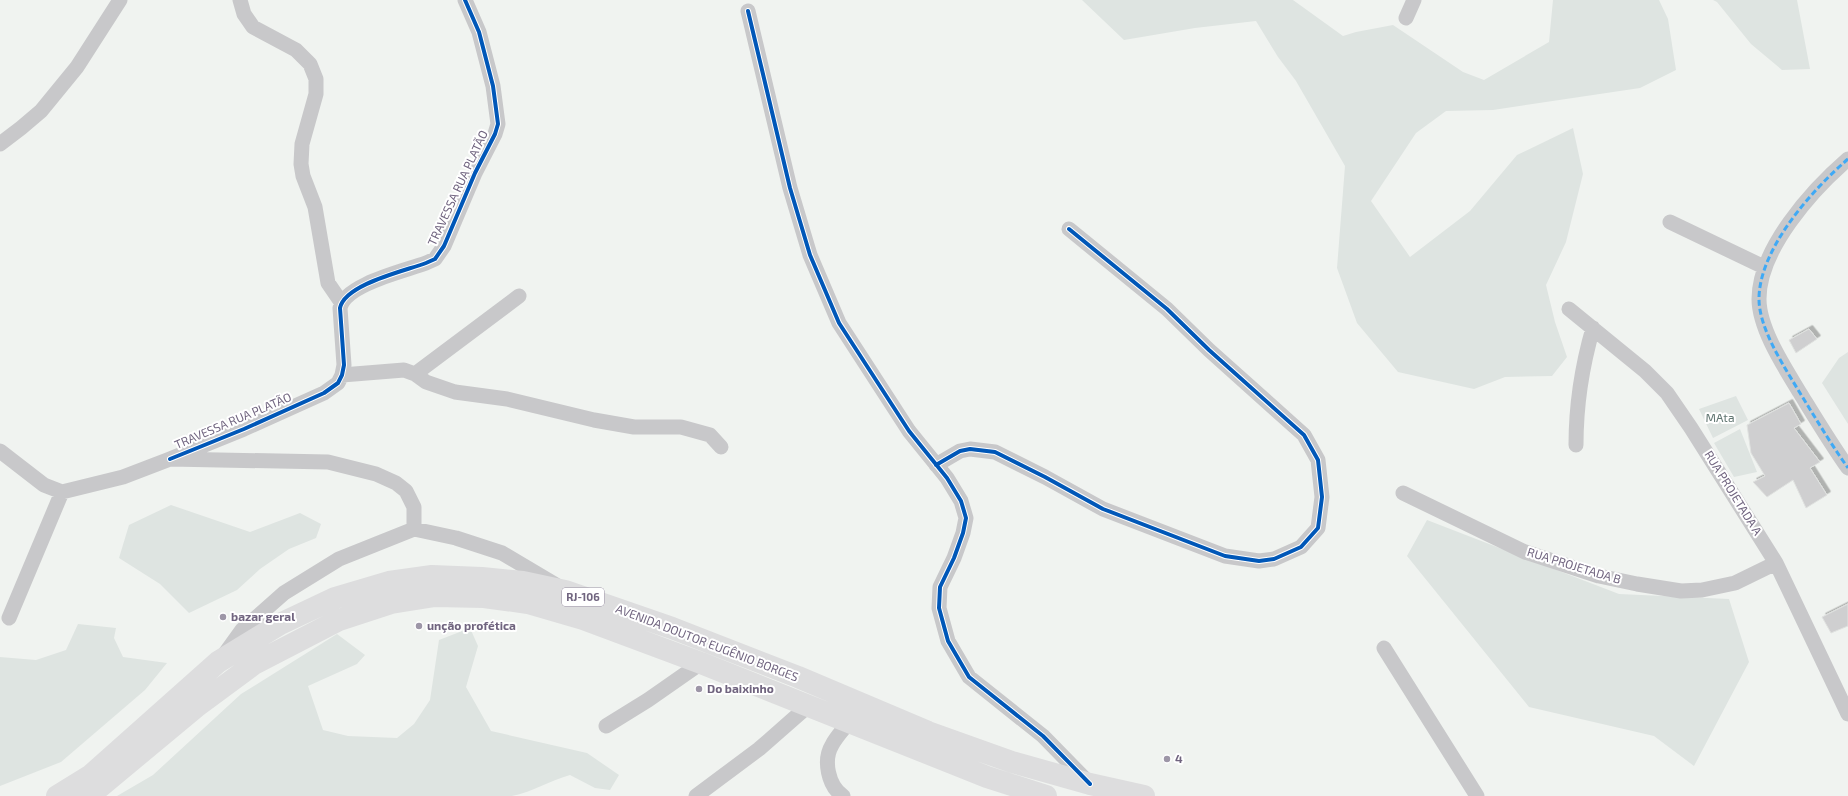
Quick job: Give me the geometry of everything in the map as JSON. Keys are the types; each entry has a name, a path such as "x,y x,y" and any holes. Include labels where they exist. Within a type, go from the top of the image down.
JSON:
{"highway":[{"name":"AVENIDA DOUTOR EUGÊNIO BORGES","path":"57,796 92,775 218,662 280,624 335,598 389,582 432,576 482,578 523,582 565,591 672,628 783,671 935,734 1012,762 1090,784 1144,796"},
{"name":"AVENIDA DOUTOR EUGÊNIO BORGES","path":"89,796 196,707 254,664 339,620 391,603 435,596 484,597 528,603 583,619 701,663 987,777 1046,796"}],"street":[{"path":"0,144 41,111 77,67 120,0"},
{"path":"240,0 244,14 253,27 296,50 310,64 316,78 316,94 302,144 301,164 303,176 315,207 328,283 341,302 340,308 344,365 342,375 404,370 415,374 426,382 455,392 507,399 594,420 634,427 681,427 710,435 721,447"},
{"name":"TRAVESSA RUA PLATÃO","path":"341,302 351,292 364,285 435,259 444,246 475,173 495,134 498,117 493,86 479,32 465,0"},
{"path":"1406,18 1414,0"},
{"path":"748,11 790,188 810,255 838,323 910,431 961,501 966,518 963,533 954,558 940,587 939,608 948,641 969,677 1044,736 1090,784"},
{"path":"1848,159 1831,174 1790,221 1764,267 1759,300 1768,335 1781,361 1828,440 1848,468"},
{"path":"1670,222 1764,267"},
{"path":"936,465 960,450 970,449 995,452 1045,477 1103,509 1225,556 1260,561 1274,559 1301,547 1318,528 1322,496 1318,460 1304,435 1209,350 1167,309 1070,229"},
{"path":"415,374 519,296"},
{"name":"RUA PROJETADA A","path":"1569,308 1645,371 1666,393 1738,501 1776,563 1848,714"},
{"path":"1576,444 1579,393 1584,358 1593,328"},
{"name":"TRAVESSA RUA PLATÃO","path":"62,492 123,477 244,429 324,393 338,382 342,375"},
{"path":"0,451 44,485 62,492 9,618"},
{"path":"170,459 328,462 376,474 396,483 406,491 414,507 414,529"},
{"name":"RUA PROJETADA B","path":"1403,493 1525,552 1599,576 1636,584 1681,591 1702,590 1735,583 1776,563"},
{"path":"218,662 242,630 284,593 339,559 414,529 456,538 502,553 565,591"},
{"path":"1384,648 1477,796"},
{"path":"606,726 648,700 701,663"},
{"path":"696,796 759,749 808,706"},
{"path":"843,796 831,782 827,763 831,746 849,722"}],"green space":[{"path":"1082,0 1293,0 1343,36 1393,25 1463,72 1484,80 1549,42 1553,0 1659,0 1668,19 1676,70 1640,88 1493,110 1446,111 1416,133 1371,201 1410,257 1470,211 1517,155 1573,128 1583,174 1566,242 1546,285 1555,322 1567,357 1552,376 1505,377 1474,389 1398,372 1357,323 1337,268 1345,166 1296,81 1278,57 1256,21 1195,28 1124,40"},
{"path":"1713,0 1797,0 1810,69 1782,70 1751,44 1717,2"},
{"path":"1848,352 1848,424 1822,383 1839,358"},
{"name":"MAta","path":"1736,396 1748,420 1713,438 1699,409"},
{"path":"1740,429 1757,472 1734,477 1714,443"},
{"path":"171,505 250,532 300,513 321,524 316,538 289,549 260,569 237,590 189,613 160,584 119,558 129,525"},
{"path":"1427,520 1619,594 1729,599 1749,662 1694,766 1654,736 1529,707 1407,556"},
{"path":"78,624 116,628 114,638 123,657 167,663 145,690 61,762 0,786 0,657 36,660 66,650"},
{"path":"470,628 478,646 466,687 491,731 587,753 619,775 610,790 595,788 570,775 527,792 512,796 117,796 153,775 241,694 337,634 365,655 357,664 308,686 323,730 348,736 397,738 414,724 430,700 439,640"}],"building":[{"path":"1809,329 1817,339 1796,353 1789,340"},
{"path":"1789,403 1801,424 1794,428 1820,462 1810,468 1827,495 1806,508 1793,480 1767,497 1753,482 1765,476 1751,453 1747,425"},
{"path":"1848,604 1848,626 1831,633 1822,617"}],"marked path":[{"path":"1848,159 1819,187 1790,222 1768,260 1761,280 1759,299 1763,323 1774,348 1787,372 1848,468"}],"cycle path":[{"path":"170,459 244,429 324,393 338,383 342,375 344,365 340,308 344,300 364,285 435,259 444,246 475,173 495,134 498,124 493,86 479,32 465,0"},
{"path":"748,11 790,188 810,255 839,323 909,431 947,478 961,501 966,518 963,533 954,558 940,587 939,608 948,641 969,677 1043,736 1090,784"},
{"path":"936,465 960,451 970,449 995,452 1045,477 1103,509 1225,556 1259,561 1274,559 1301,547 1318,528 1322,497 1318,460 1304,435 1209,350 1167,309 1069,229"}],"place":[{"name":"bazar geral","path":"223,617"},
{"name":"unção profética","path":"419,626"},
{"name":"Do baixinho","path":"699,689"},
{"name":"4","path":"1167,759"}]}
